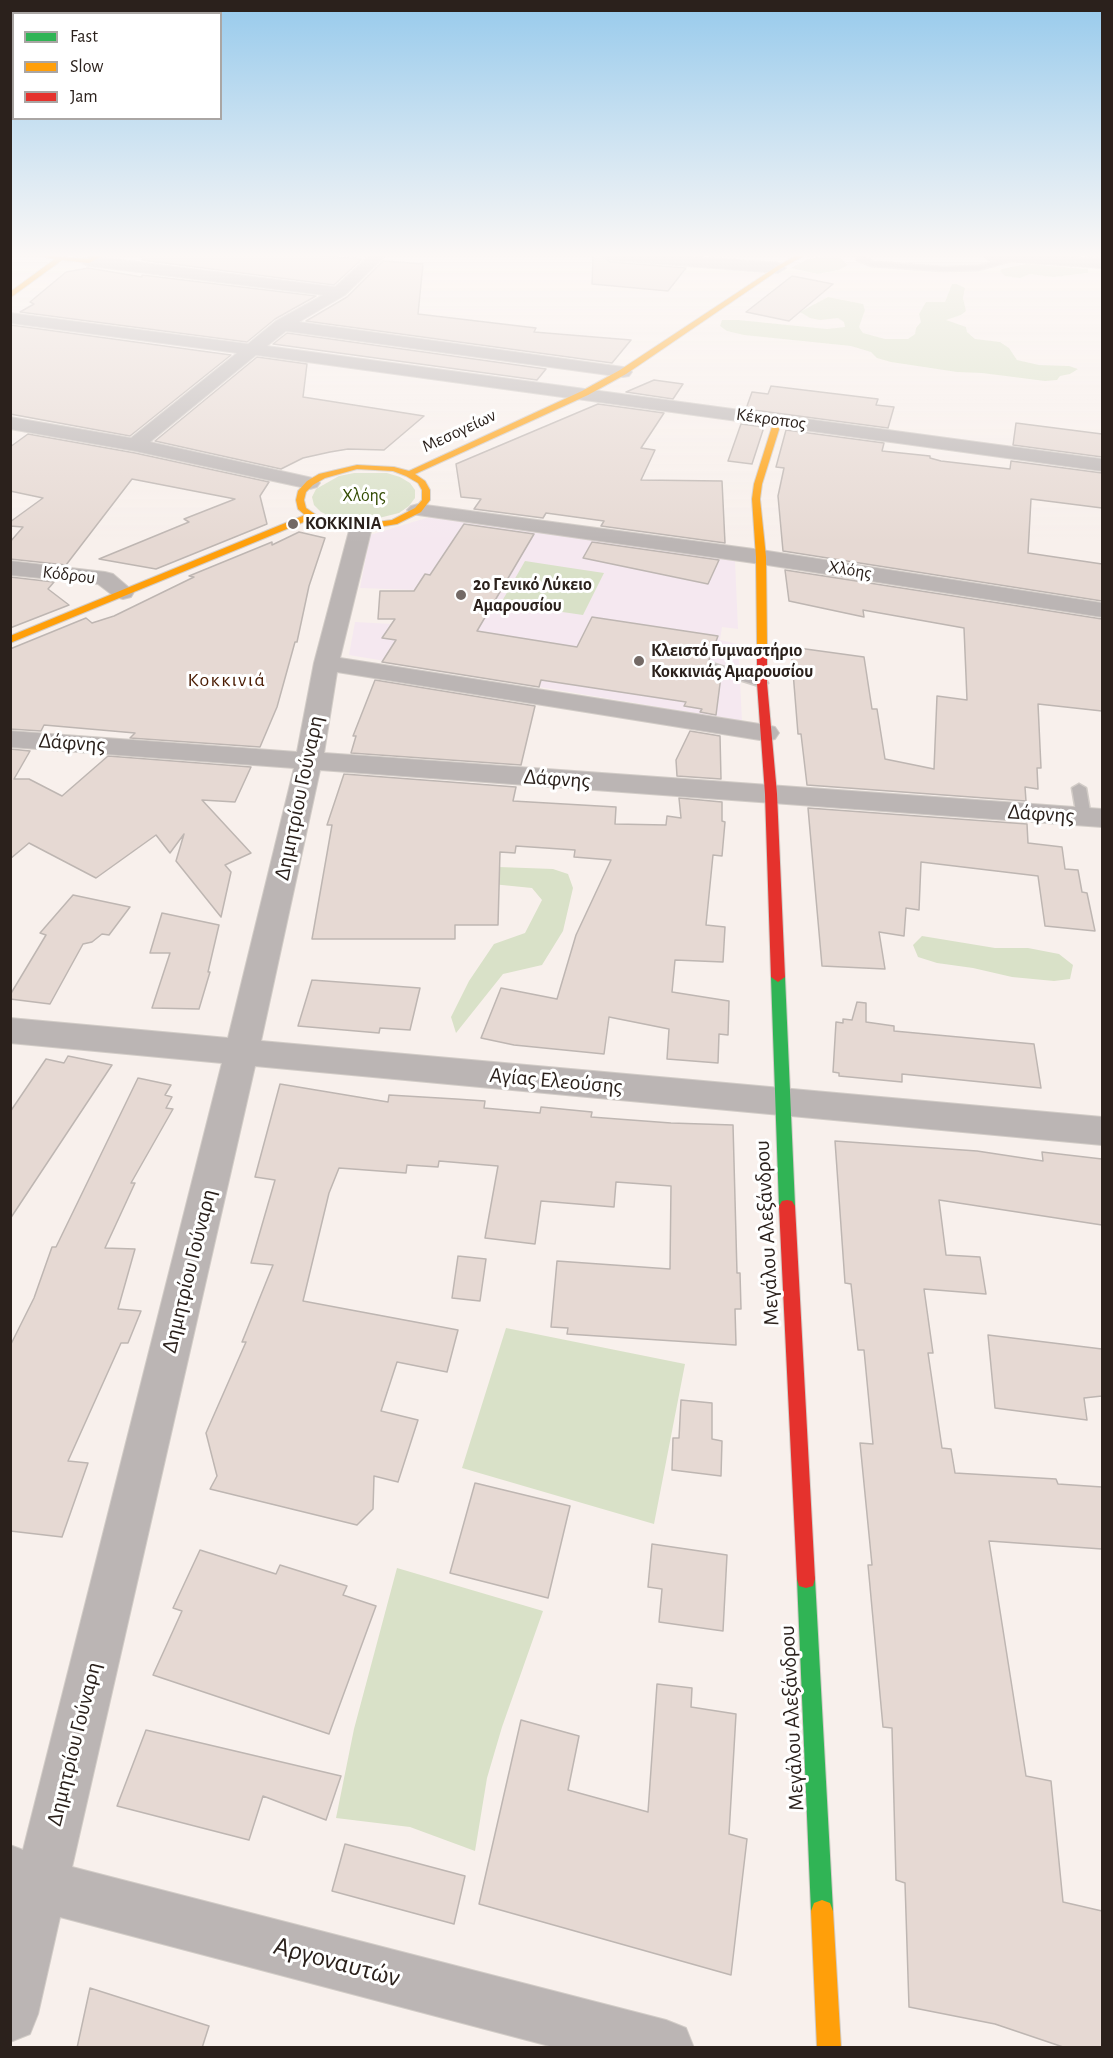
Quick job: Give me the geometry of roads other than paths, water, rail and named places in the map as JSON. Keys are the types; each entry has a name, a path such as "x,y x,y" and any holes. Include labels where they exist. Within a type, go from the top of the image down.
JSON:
{"street":[{"path":"135,445 251,351"},
{"name":"Κέκροπος","path":"260,351 585,393 1102,465"},
{"path":"471,351 623,372"},
{"name":"Μεσογείων","path":"409,474 585,393 654,351"},
{"name":"Μεγάλου Αλεξάνδρου","path":"778,420 758,484 756,499 761,557 762,683 771,794 782,1103 829,2048"},
{"path":"10,423 135,445 310,483"},
{"path":"357,467 385,468 409,474 421,481 426,490 426,500 418,510 394,522 361,527 333,525 311,516 302,509 300,500 302,491 322,476 357,467"},
{"name":"Χλόης","path":"418,510 761,557 1102,610"},
{"path":"10,640 311,516"},
{"name":"Δημητρίου Γούναρη","path":"10,2014 25,1878 242,1051 309,761 326,663 361,527"},
{"name":"Κόδρου","path":"10,568 91,576 105,579 123,592"},
{"path":"326,663 766,733"},
{"name":"Δάφνης","path":"10,739 1094,818"},
{"name":"Αγίας Ελεούσης","path":"10,1030 1102,1131"},
{"name":"Αργοναυτών","path":"25,1878 666,2048"}],"lane":[{"path":"715,669 762,683"},
{"path":"1079,788 1094,818"}],"place":[{"name":"ΚΟΚΚΙΝΙΑ","path":"293,524"},
{"name":"2ο Γενικό Λύκειο Αμαρουσίου","path":"461,595"},
{"name":"Κλειστό Γυμναστήριο Κοκκινιάς Αμαρουσίου","path":"639,661"}],"district":[{"name":"Κοκκινιά","path":"227,680"}]}
